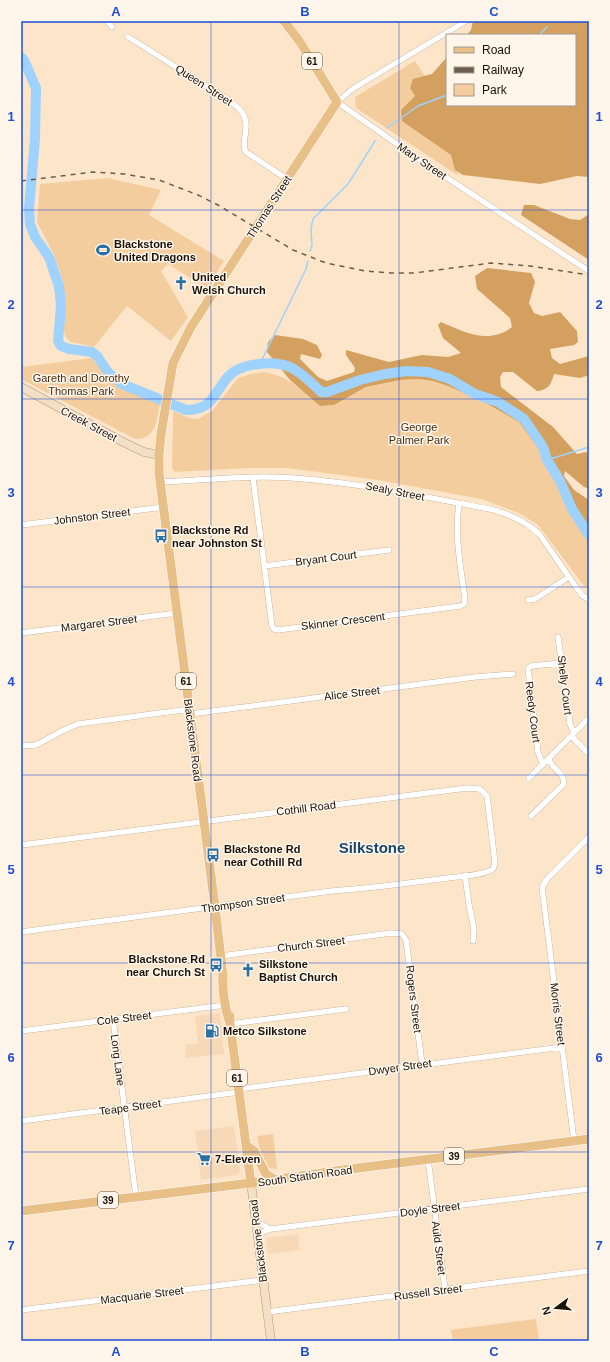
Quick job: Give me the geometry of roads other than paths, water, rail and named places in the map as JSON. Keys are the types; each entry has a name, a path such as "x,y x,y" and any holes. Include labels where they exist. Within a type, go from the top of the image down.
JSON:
{"main road":[{"name":"Mary Street","path":"284,21 300,42 337,102"},
{"name":"Thomas Street","path":"159,455 173,363 185,338 337,102"},
{"name":"Creek Street","path":"21,387 123,442 143,451 159,455"},
{"name":"Blackstone Road","path":"159,455 160,482 221,956 226,982 238,1090 247,1146 271,1341"},
{"name":"Blackstone Road","path":"224,976 223,983 227,1016 230,1023"},
{"name":"South Station Road","path":"21,1211 589,1139"},
{"path":"247,1146 254,1151 266,1174 275,1180"}],"street":[{"path":"107,21 112,26"},
{"name":"Thomas Street","path":"337,102 354,88 466,21"},
{"name":"Queen Street","path":"128,37 217,93 239,109 246,120 247,131 244,146 246,152 287,179"},
{"name":"Mary Street","path":"337,102 417,158 589,271"},
{"name":"Skinner Crescent","path":"253,478 272,626 274,629 278,630 460,606 464,604 465,600 456,520 459,504"},
{"name":"Sealy Street","path":"160,482 292,478 358,484 503,512 534,528 582,595 589,600"},
{"name":"Johnston Street","path":"21,524 164,507"},
{"name":"Bryant Court","path":"264,566 389,550"},
{"path":"528,600 535,599 569,577"},
{"name":"Margaret Street","path":"21,633 177,612"},
{"name":"Shelly Court","path":"558,637 570,724 573,734"},
{"name":"Reedy Court","path":"543,765 538,752 528,669 531,666 562,663"},
{"name":"Alice Street","path":"21,746 36,745 78,724 190,712 475,677 513,674"},
{"path":"529,778 589,718"},
{"path":"573,734 589,754"},
{"path":"531,816 563,785 564,782 563,777 552,766 549,758"},
{"name":"Cothill Road","path":"21,845 444,790 467,788 480,789 487,796 495,863 493,869 489,872 465,876"},
{"name":"Morris Street","path":"574,1141 542,887 547,879 589,837"},
{"path":"465,876 474,930 473,941"},
{"name":"Thompson Street","path":"21,932 465,876"},
{"name":"Church Street","path":"221,956 391,934 402,934"},
{"name":"Rogers Street","path":"402,934 406,940 422,1064"},
{"name":"Cole Street","path":"21,1031 226,1004"},
{"path":"230,1023 346,1009"},
{"name":"Long Lane","path":"113,1019 136,1197"},
{"name":"Dwyer Street","path":"238,1090 422,1064 562,1047"},
{"name":"Teape Street","path":"21,1121 238,1090"},
{"name":"Auld Street","path":"428,1159 445,1289"},
{"name":"Doyle Street","path":"258,1238 264,1232 271,1229 589,1189"},
{"path":"256,1222 271,1229"},
{"name":"Russell Street","path":"267,1312 589,1271"},
{"name":"Macquarie Street","path":"21,1310 263,1280"}],"waterway":[{"path":"540,34 547,27"},
{"path":"21,57 24,60 36,88 35,138 29,209 30,224 35,237 49,257 59,286 61,306 58,341 61,346 69,349 92,352 97,356 108,372 122,384 186,410 195,409 207,404 215,396 232,373 239,369 256,364 265,363 290,367 310,381 321,392 327,392 360,380 407,371 428,372 450,379 475,394 498,402 524,419 543,447 547,460 560,481 572,509 589,535"},
{"path":"387,128 418,106 446,95"},
{"path":"310,251 312,245 311,229 313,219 348,184 375,141"},
{"path":"260,364 306,269 308,261"},
{"path":"547,460 589,447"}],"railway":[{"path":"21,181 93,172 124,174 159,180 198,195 218,205 293,250 326,263 365,271 414,273 491,263 530,266 589,275"}],"place":[{"name":"Blackstone United Dragons","path":"103,250"},
{"name":"United Welsh Church","path":"181,283"},
{"name":"Blackstone Rd near Johnston St","path":"161,536"},
{"name":"Blackstone Rd near Cothill Rd","path":"213,855"},
{"name":"Blackstone Rd near Church St","path":"216,965"},
{"name":"Silkstone Baptist Church","path":"248,970"},
{"name":"Metco Silkstone","path":"212,1031"},
{"name":"7-Eleven","path":"204,1159"}],"district":[{"name":"Silkstone","path":"372,848"}],"park label":[{"name":"Gareth and Dorothy Thomas Park","path":"81,384"},
{"name":"George Palmer Park","path":"419,433"}]}
